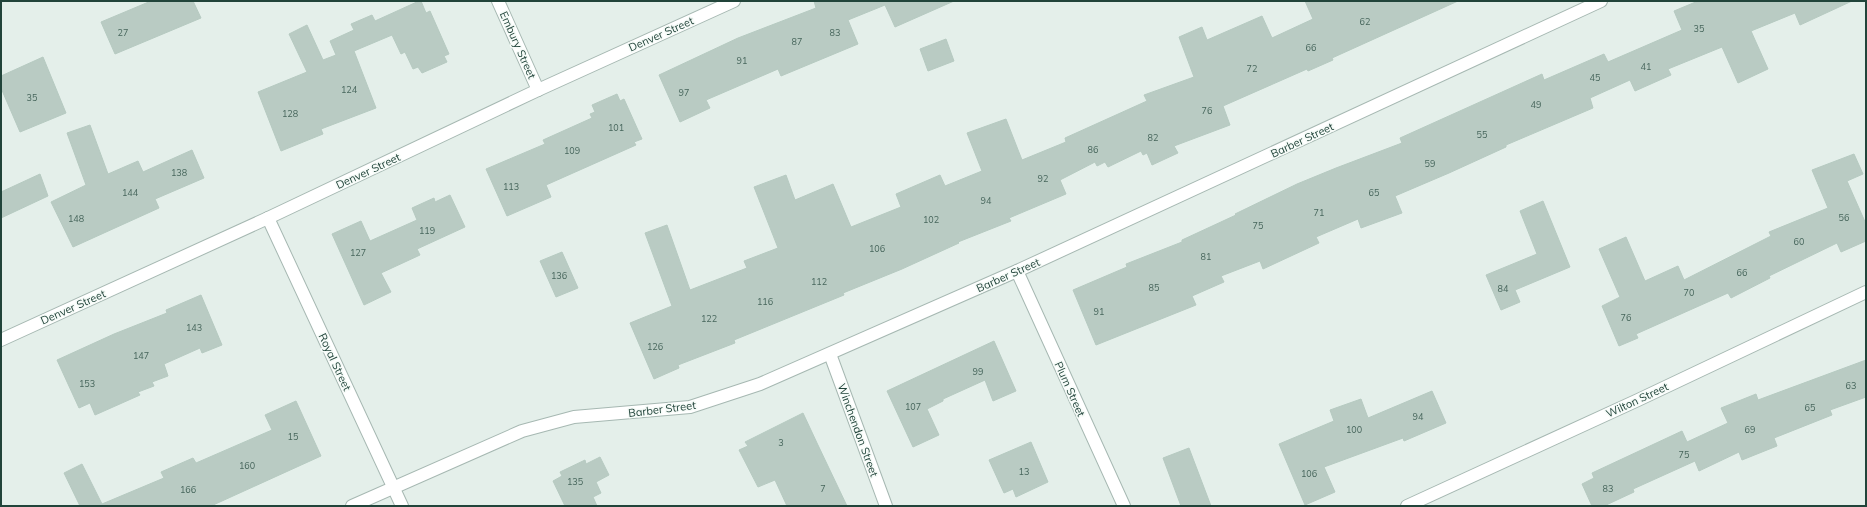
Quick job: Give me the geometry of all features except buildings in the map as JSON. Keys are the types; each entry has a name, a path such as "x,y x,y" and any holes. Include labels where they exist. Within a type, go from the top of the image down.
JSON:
{"street":[{"name":"Embury Street","path":"498,1 538,90"},
{"name":"Denver Street","path":"1,340 268,218 538,90 734,1"},
{"name":"Barber Street","path":"352,506 394,486 522,431 574,417 690,408 760,384 1017,272 1601,1"},
{"name":"Royal Street","path":"268,218 402,506"},
{"name":"Plum Street","path":"1017,272 1124,506"},
{"name":"Wilton Street","path":"1407,506 1638,400 1866,292"},
{"name":"Winchendon Street","path":"830,354 886,506"}]}
